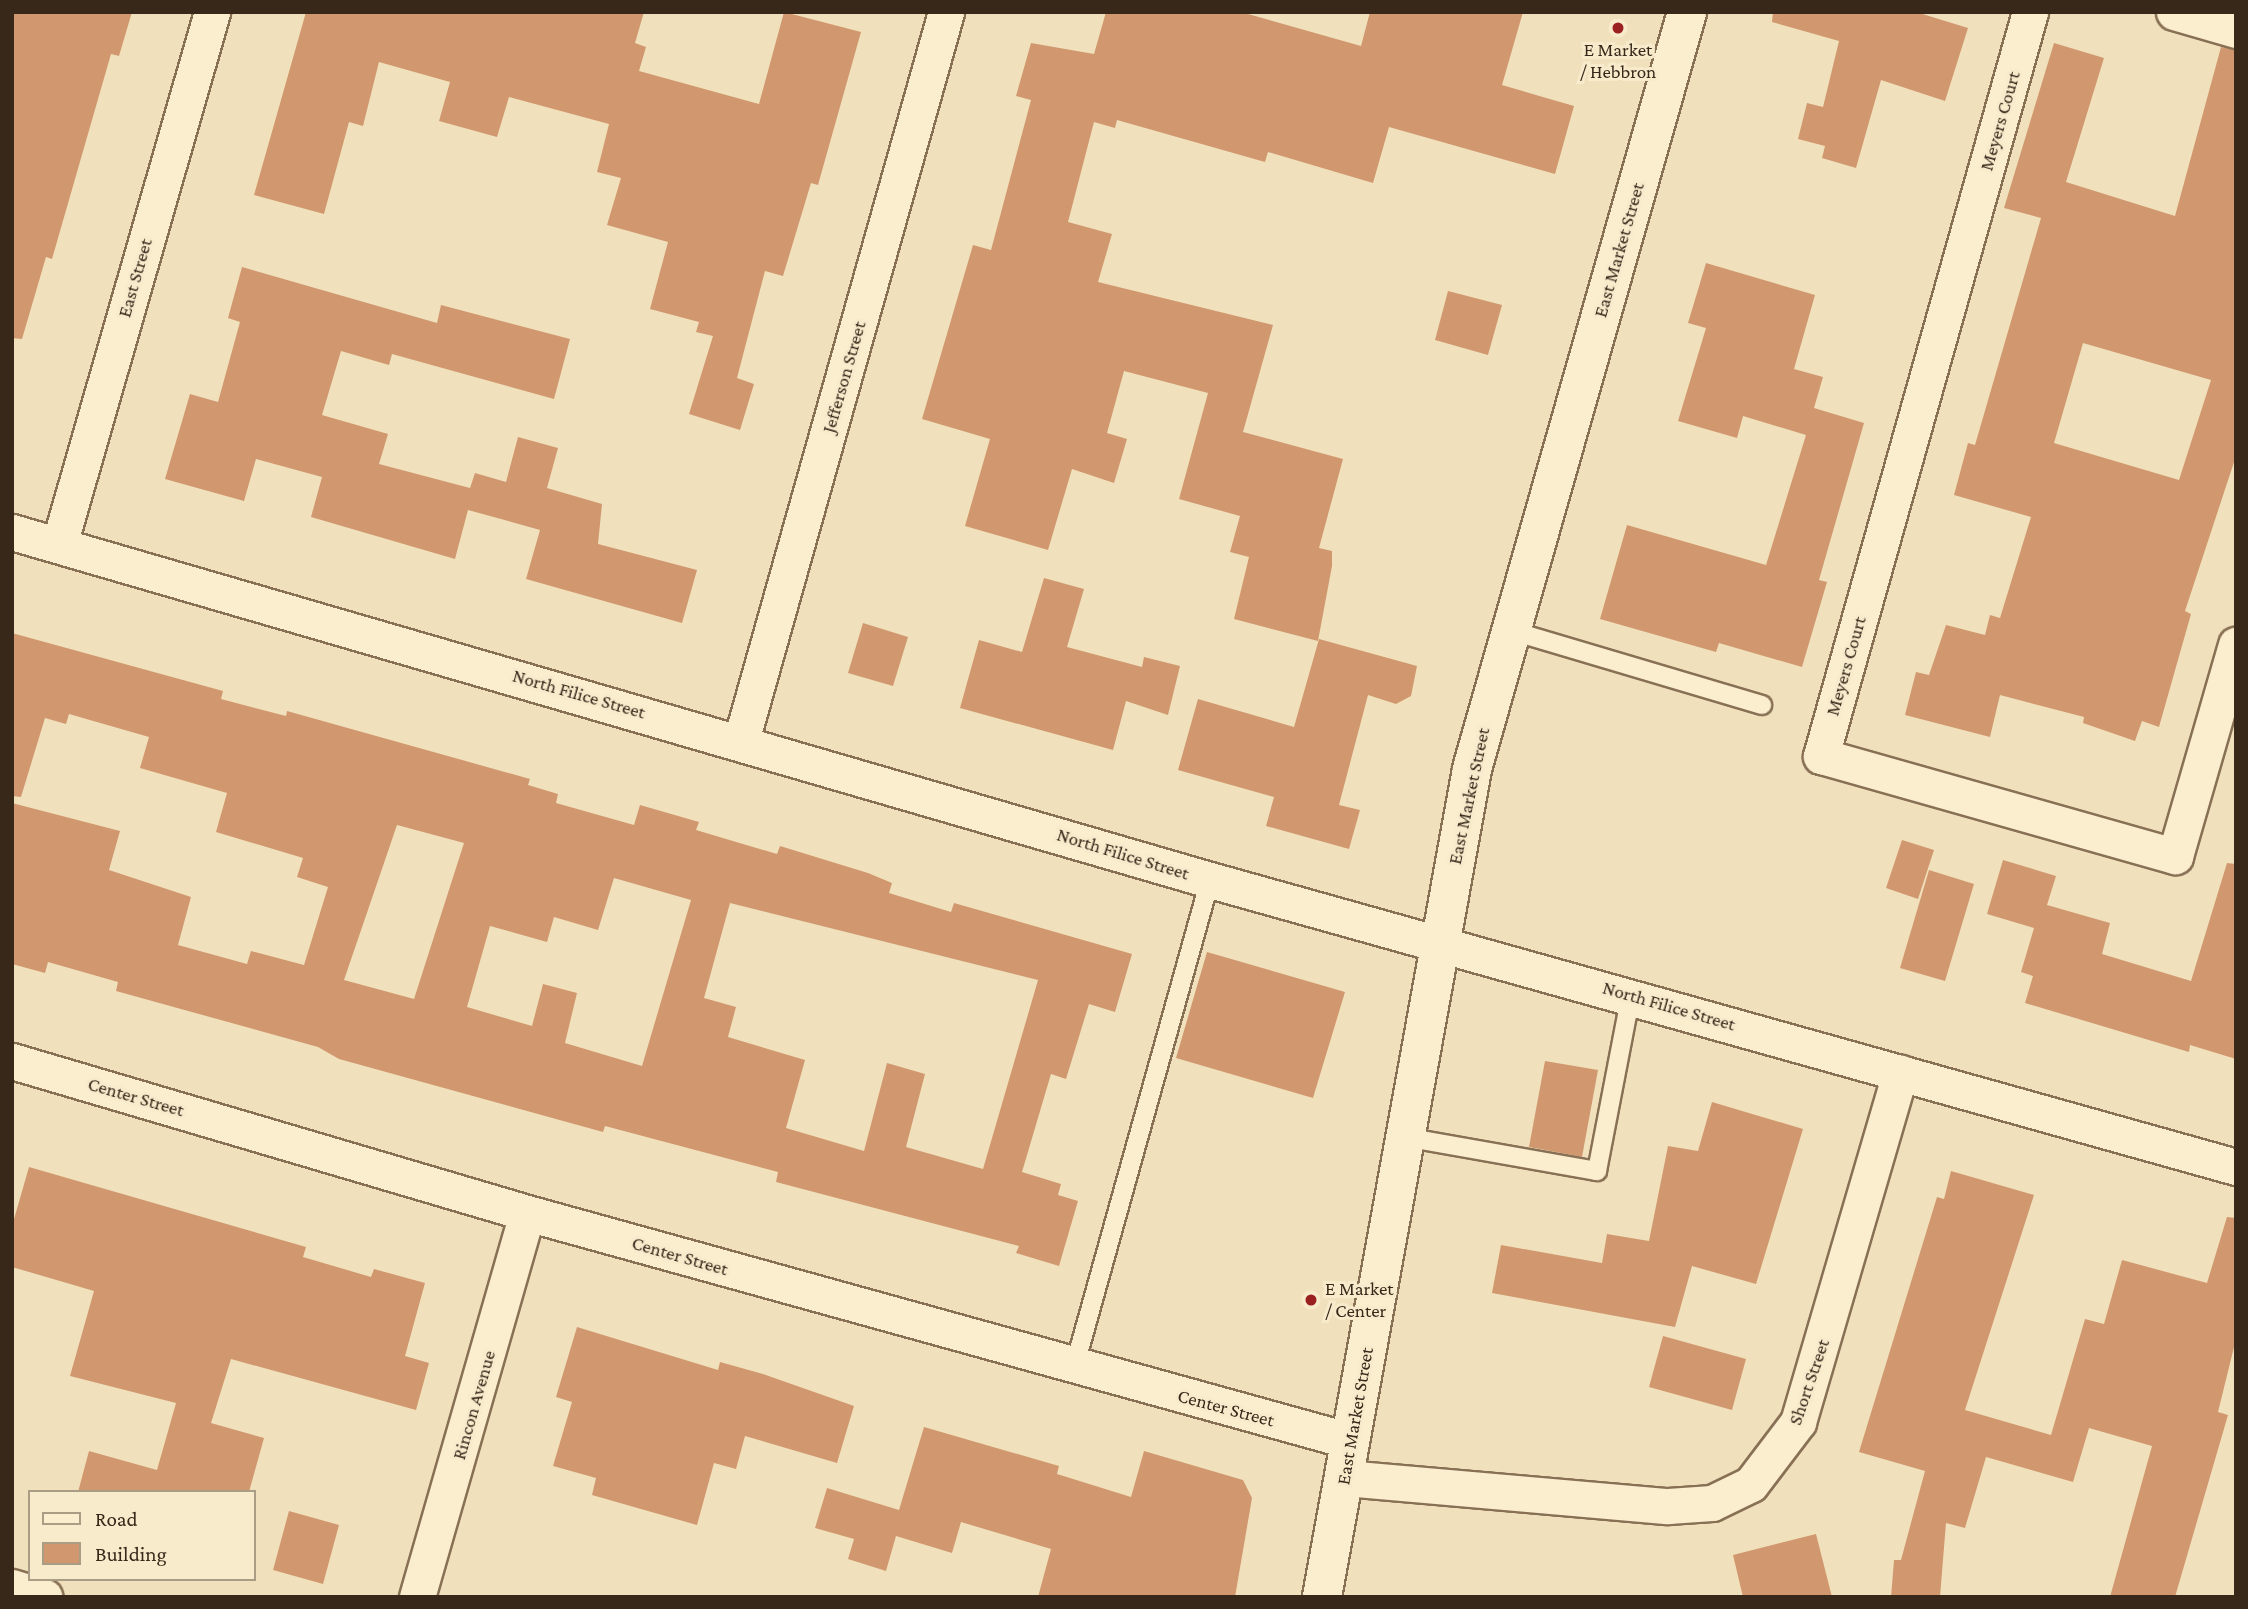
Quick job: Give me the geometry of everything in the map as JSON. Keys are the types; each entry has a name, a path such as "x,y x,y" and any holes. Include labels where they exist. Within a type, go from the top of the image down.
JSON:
{"main road":[{"name":"East Market Street","path":"1322,1597 1472,769 1509,630 1687,12"}],"street":[{"name":"East Street","path":"59,545 212,12"},
{"name":"Jefferson Street","path":"741,741 946,12"},
{"name":"Meyers Court","path":"2030,12 1821,756 2175,856 2236,645"},
{"path":"2174,12 2236,30"},
{"name":"North Filice Street","path":"12,532 741,741 1210,880 1631,994 2236,1167"},
{"name":"Center Street","path":"12,1061 527,1213 1074,1368 1351,1441"},
{"name":"Short Street","path":"1345,1478 1668,1506 1712,1503 1751,1484 1798,1422 1900,1073"},
{"name":"Rincon Avenue","path":"417,1597 527,1213"},
{"path":"12,1587 45,1597"}],"lane":[{"path":"1509,630 1762,705"},
{"path":"1074,1368 1210,880"},
{"path":"1404,1137 1597,1171 1631,994"}],"building":[{"path":"12,12 132,12 119,56 111,54 52,259 46,257 22,339 12,338"},
{"path":"306,12 644,12 635,43 646,47 639,71 759,104 784,12 861,32 818,185 811,183 783,276 765,271 737,378 754,384 740,430 689,414 713,336 696,332 699,322 650,309 668,242 607,225 621,178 597,172 609,124 509,97 497,137 439,121 450,82 379,62 363,126 349,122 324,214 254,195"},
{"path":"1106,12 1241,12 1361,46 1370,12 1523,12 1502,85 1574,106 1555,174 1389,127 1373,183 1268,152 1265,162 1117,120 1115,128 1094,122 1068,222 1112,234 1098,282 1273,325 1243,432 1343,459 1319,548 1332,551 1332,566 1318,641 1234,619 1249,557 1230,552 1240,516 1179,499 1208,393 1124,371 1107,433 1127,439 1114,483 1072,469 1048,550 965,526 990,439 922,419 973,245 991,250 1031,100 1016,96 1031,43 1094,54"},
{"path":"1773,12 1916,12 1968,28 1945,101 1881,80 1856,168 1822,158 1825,146 1798,139 1807,103 1823,107 1839,41 1772,22"},
{"path":"2054,43 2104,58 2066,182 2175,216 2221,47 2236,50 2236,456 2185,611 2191,614 2159,727 2142,721 2135,741 2083,723 2084,717 2000,695 1990,737 1905,715 1916,672 1929,675 1946,625 1985,635 1990,615 2000,618 2031,517 1954,495 1968,443 1975,445 2041,218 2004,208","holes":["2083,343 2211,380 2179,480 2054,443"]},
{"path":"1706,263 1815,295 1794,369 1823,377 1814,408 1864,423 1819,580 1827,582 1802,667 1719,643 1716,652 1600,619 1627,525 1766,565 1806,435 1743,416 1737,438 1678,421 1706,328 1688,323"},
{"path":"242,267 437,323 441,305 570,339 554,399 392,354 389,365 341,351 322,415 388,434 379,464 470,488 475,473 506,482 518,437 558,448 547,488 602,504 598,544 697,570 682,623 526,579 540,530 501,519 468,510 455,559 311,517 322,477 256,459 244,501 165,479 190,394 218,402 240,322 228,318"},
{"path":"1448,291 1502,305 1488,355 1435,340"},
{"path":"1044,578 1084,589 1067,647 1142,667 1144,657 1180,666 1168,715 1126,701 1113,750 960,708 979,640 1022,652"},
{"path":"863,623 908,637 893,686 848,673"},
{"path":"12,633 223,691 221,699 286,716 287,711 530,779 528,785 558,794 556,803 634,825 640,805 699,822 696,830 777,854 780,846 868,873 892,883 889,893 951,912 954,903 1132,954 1115,1012 1089,1004 1066,1079 1051,1074 1022,1172 1061,1184 1058,1195 1078,1201 1059,1266 1016,1253 1019,1246 776,1182 778,1172 605,1126 603,1132 339,1059 318,1047 116,991 118,982 48,962 45,973 12,964 12,803 120,831 109,870 191,897 178,945 247,964 251,951 304,965 328,887 297,877 303,858 216,832 227,793 140,768 149,737 69,714 66,724 45,718 21,797 12,796","holes":["397,825 464,843 414,999 344,980","614,878 691,900 642,1066 565,1043 577,993 543,984 532,1026 467,1007 490,926 547,942 554,917 598,930","730,903 1038,980 983,1169 906,1147 925,1074 887,1063 864,1151 786,1128 805,1060 728,1037 736,1007 704,998"]},
{"path":"1319,639 1417,666 1411,696 1396,704 1368,695 1339,805 1360,810 1349,849 1266,826 1274,797 1178,770 1198,699 1294,727"},
{"path":"1902,840 1934,850 1918,899 1886,888"},
{"path":"2003,860 2056,876 2047,905 2110,923 2102,954 2191,981 2227,863 2236,864 2236,1059 2190,1045 2189,1052 2025,1003 2033,976 2021,972 2034,928 1987,914"},
{"path":"1929,870 1974,884 1945,981 1900,968"},
{"path":"1207,952 1345,992 1313,1098 1176,1058"},
{"path":"1545,1061 1598,1070 1582,1157 1529,1147"},
{"path":"1712,1102 1803,1129 1756,1284 1692,1266 1675,1327 1492,1293 1501,1245 1602,1263 1607,1234 1649,1241 1668,1146 1698,1151"},
{"path":"29,1167 306,1247 303,1257 371,1277 374,1269 425,1283 405,1356 429,1363 416,1410 231,1359 211,1423 264,1438 250,1490 79,1490 89,1451 157,1470 176,1403 70,1376 94,1291 12,1267 12,1226"},
{"path":"1951,1171 2034,1195 1965,1410 2051,1435 2085,1319 2104,1324 2122,1260 2207,1283 2227,1217 2236,1218 2236,1339 2218,1412 2228,1415 2175,1597 2110,1597 2152,1446 2089,1428 2073,1482 1986,1457 1965,1528 1946,1523 1940,1597 1891,1597 1894,1560 1901,1560 1925,1471 1859,1452 1937,1197 1944,1199"},
{"path":"577,1327 718,1370 720,1362 763,1374 854,1406 837,1463 745,1436 736,1469 714,1463 697,1525 592,1495 596,1478 553,1466 572,1402 556,1397"},
{"path":"1663,1336 1746,1359 1732,1410 1649,1387"},
{"path":"924,1427 1059,1466 1057,1474 1131,1497 1144,1451 1243,1480 1252,1498 1235,1597 1038,1597 1051,1549 961,1522 952,1553 896,1536 886,1571 848,1559 854,1539 815,1528 827,1488 899,1510"},
{"path":"289,1511 339,1525 323,1584 273,1570"},
{"path":"1816,1534 1832,1597 1743,1597 1733,1555"}],"place":[{"name":"E Market / Hebbron","path":"1618,28"},
{"name":"E Market / Center","path":"1311,1300"}]}
